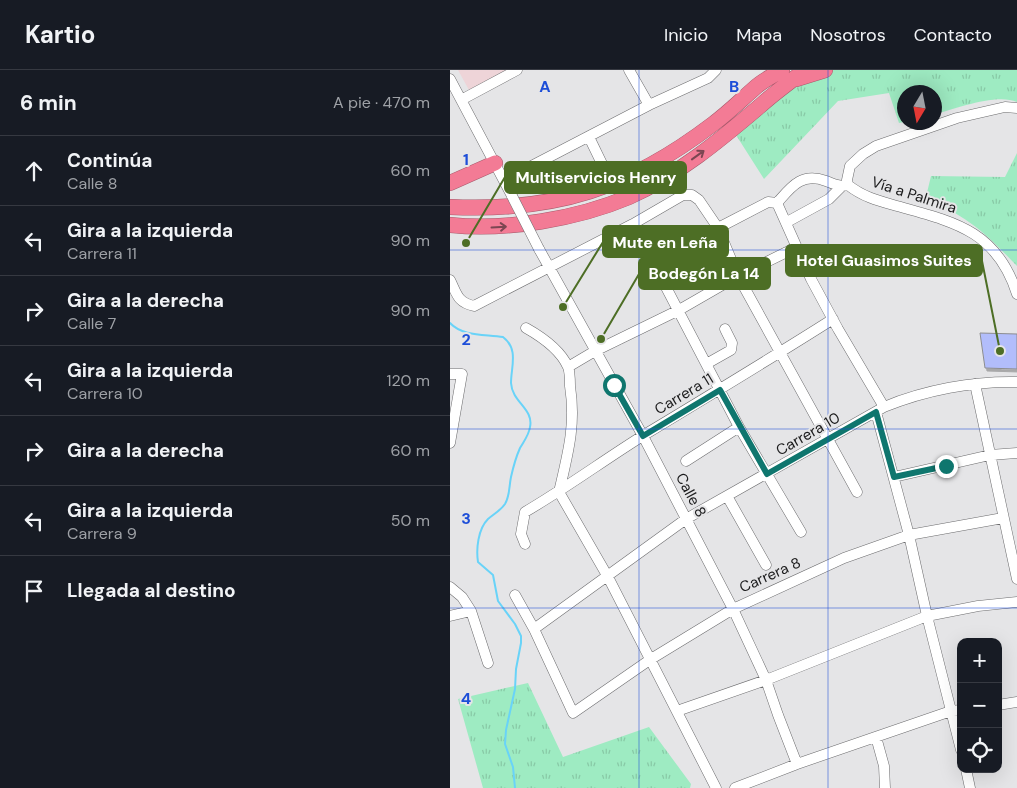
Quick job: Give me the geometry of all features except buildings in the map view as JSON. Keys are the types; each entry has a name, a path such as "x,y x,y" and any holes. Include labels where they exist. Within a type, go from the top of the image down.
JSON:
{"highway":[{"path":"450,206 505,207 555,201 613,184 670,154 714,124 772,70"},
{"path":"758,85 804,70"},
{"path":"450,225 484,228 507,226 544,220 607,205 630,196 672,173 722,138 787,75 825,70"},
{"path":"450,183 495,163"}],"street":[{"path":"461,100 517,70"},
{"path":"629,70 649,105"},
{"path":"522,171 649,105 708,78 716,70"},
{"name":"Calle 8","path":"450,79 549,268 643,436 733,609 766,680 798,764"},
{"name":"Vía a Palmira","path":"1017,108 1005,107 957,118 876,146 863,154 850,166 844,186 866,197 936,217 966,229 1000,256 1011,274 1017,294"},
{"path":"589,137 605,170"},
{"path":"777,203 793,184 801,180 823,180 844,186"},
{"path":"787,222 829,200 844,186"},
{"path":"450,280 459,299 464,304 474,306 634,224 683,195 692,195 699,200 718,228 738,276 857,492"},
{"path":"718,228 768,202 777,203"},
{"path":"777,203 832,319 880,410 927,616 956,711 958,728"},
{"path":"634,224 708,363 739,427 801,532"},
{"path":"568,367 595,351 679,310 738,276 797,247"},
{"name":"Carrera 11","path":"526,544 521,534 525,512 559,492 643,436 780,353 832,319"},
{"path":"526,328 542,338 556,351 568,367 573,402 572,438 559,492 608,577 716,788"},
{"path":"708,363 731,350 732,343 725,329"},
{"path":"450,374 462,374 450,443"},
{"name":"Carrera 10","path":"534,629 686,519 880,410 904,398 975,384 1017,382"},
{"path":"975,384 1003,518 1013,549 1017,579"},
{"path":"686,461 739,427"},
{"path":"894,477 990,455 1017,453"},
{"path":"727,496 766,565"},
{"name":"Carrera 8","path":"534,629 573,713 651,659 733,609 844,558 909,535 1003,518"},
{"path":"450,587 462,597 471,611 488,663"},
{"path":"515,595 534,629"},
{"path":"677,710 766,680 927,616 978,606 1017,602"},
{"path":"450,616 471,611"},
{"path":"1002,704 1017,702"},
{"path":"735,788 798,764 956,711"},
{"path":"876,737 884,766 884,788"},
{"path":"967,773 970,788"}],"shaded area":[{"path":"458,70 507,70 469,90"}],"green space":[{"path":"816,70 1017,70 1017,102 998,99 942,112 942,85 897,85 897,117 889,93 838,101 764,179 736,135 785,93"},
{"path":"1017,153 1017,266 976,227 952,212 925,201 931,176 1005,177"},
{"path":"528,683 563,757 649,727 691,784 690,788 483,788 458,699"}],"waterway":[{"path":"450,323 461,331 503,337 508,342 513,353 512,390 529,415 530,421 529,433 520,448 515,462 507,501 485,523 478,539 477,551 478,562 493,575 498,601 515,624 521,636 515,689 506,730 505,744 513,767 515,788"}],"place":[{"name":"Multiservicios Henry","path":"466,243"},
{"name":"Mute en Leña","path":"563,307"},
{"name":"Bodegón La 14","path":"601,339"},
{"name":"Hotel Guasimos Suites","path":"1000,351"}],"route":[{"path":"614,385 643,436 720,390 767,474 876,412 894,477 946,466"}]}
